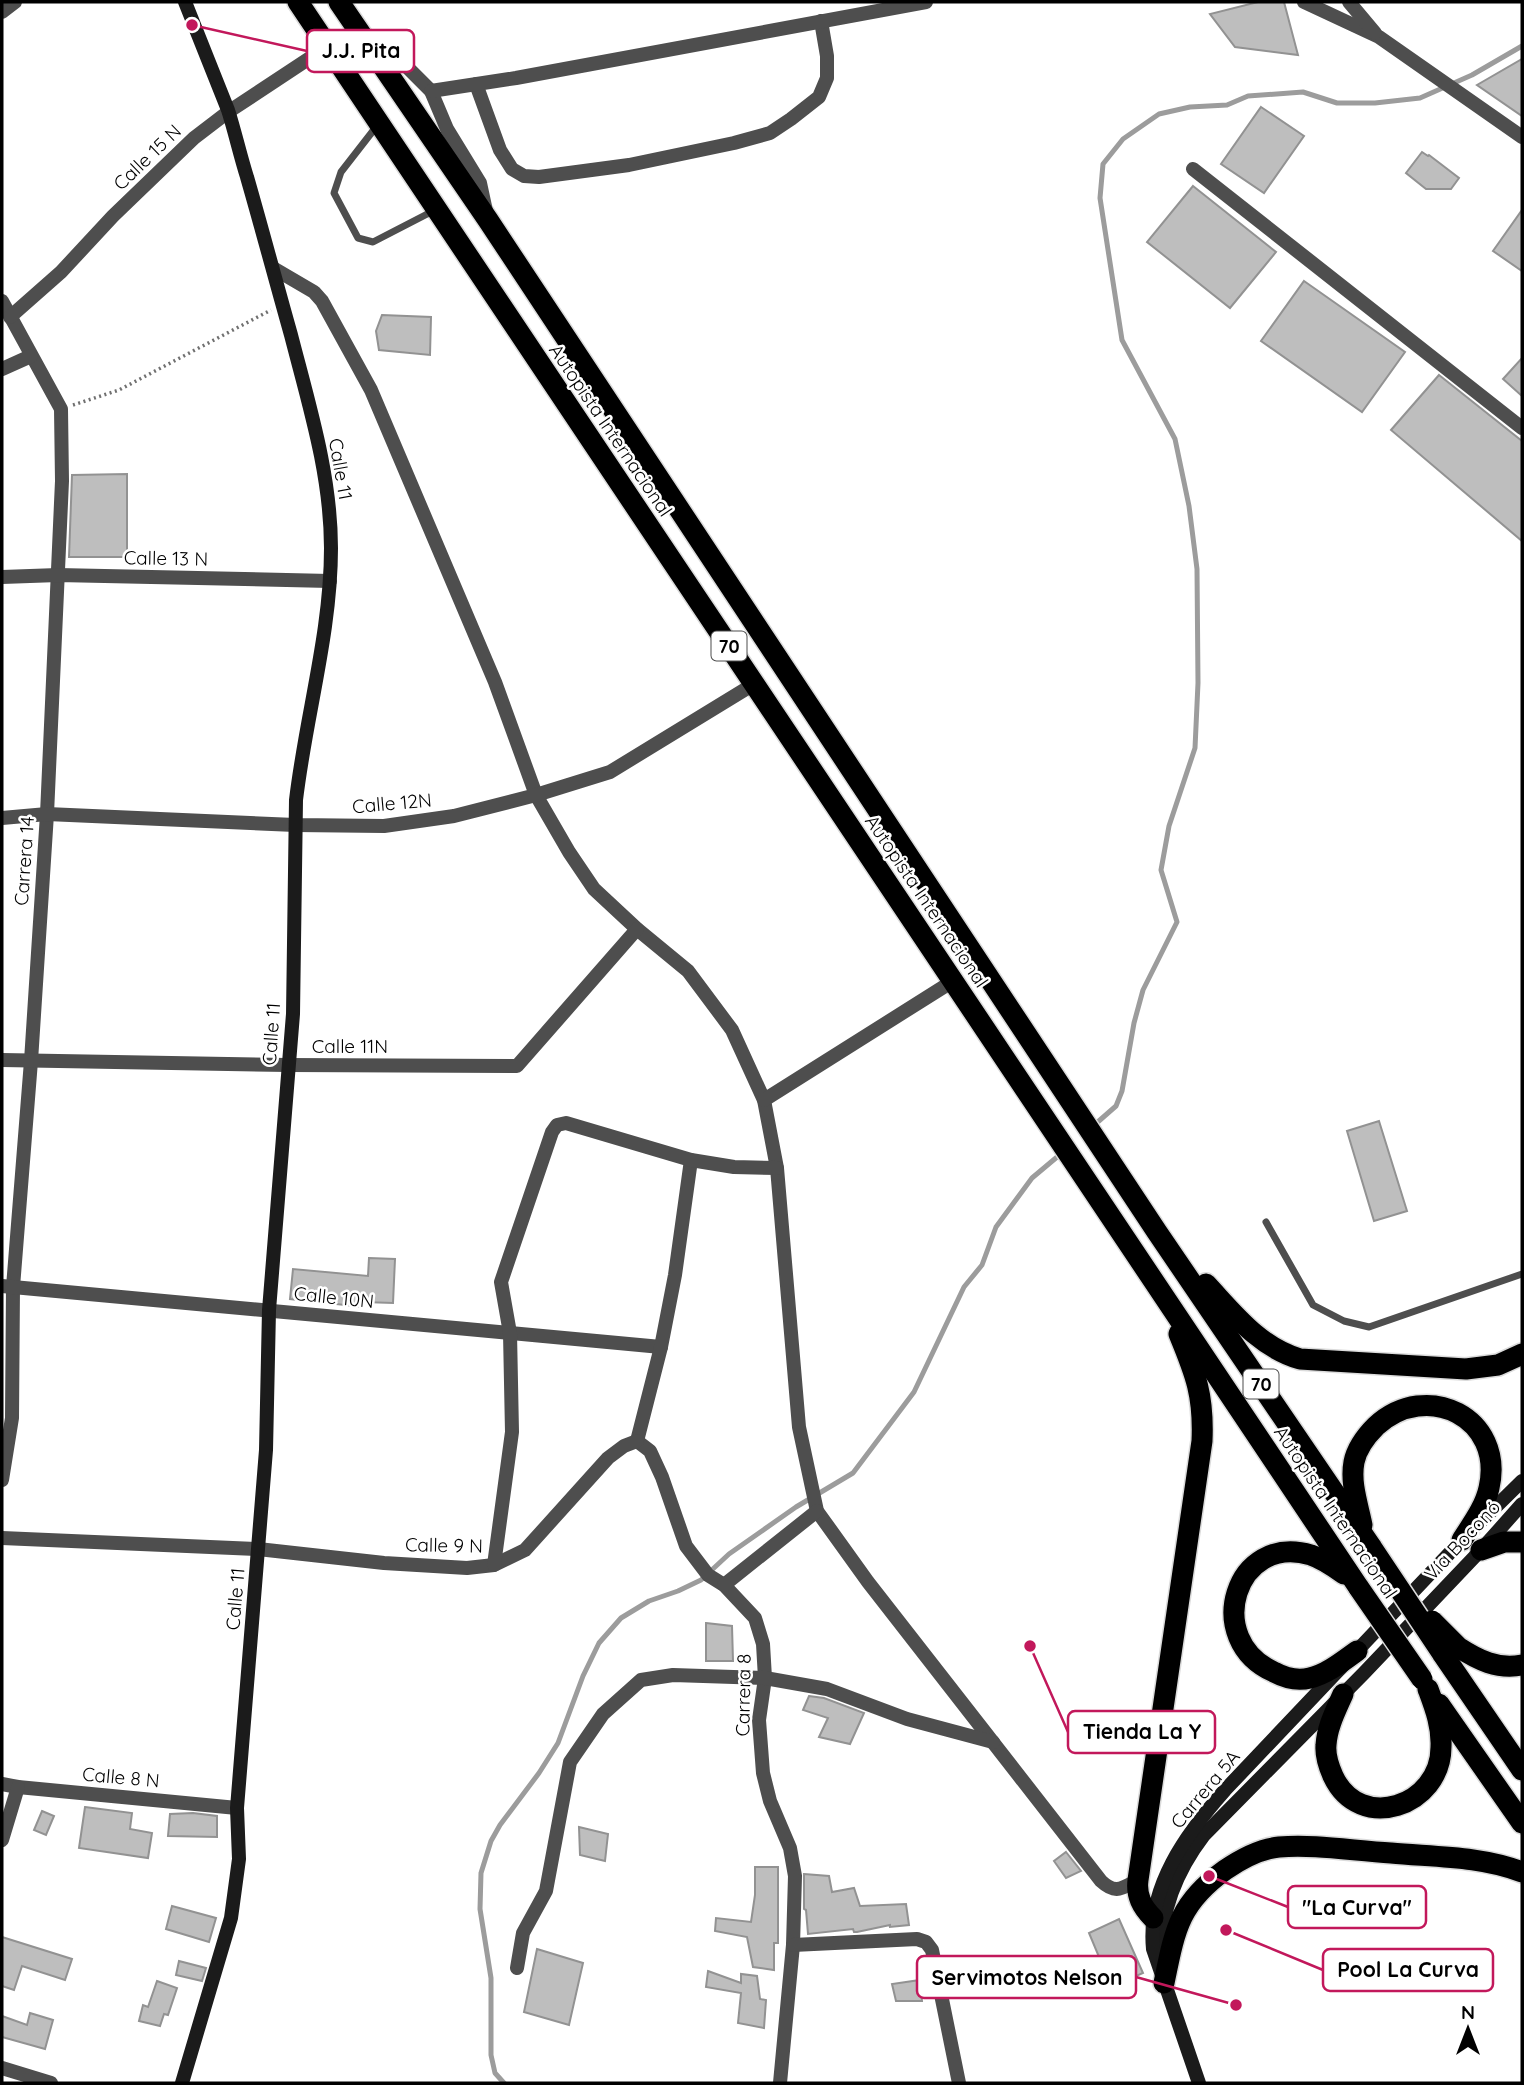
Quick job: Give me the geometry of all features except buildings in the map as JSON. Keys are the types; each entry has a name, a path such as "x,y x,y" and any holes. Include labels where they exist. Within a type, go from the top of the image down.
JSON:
{"highway":[{"name":"Autopista Internacional","path":"298,2 1356,1584 1522,1823"},
{"name":"Autopista Internacional","path":"339,2 488,220 1157,1231 1399,1590 1450,1650 1522,1770"},
{"path":"1157,1231 1249,1329 1268,1345 1287,1355 1312,1360 1466,1369 1497,1365 1522,1353"},
{"path":"1153,1918 1140,1901 1138,1880 1195,1496 1203,1420 1202,1401 1195,1372 1161,1290"},
{"path":"1368,1543 1354,1486 1353,1464 1357,1451 1368,1434 1388,1416 1402,1408 1429,1405 1454,1411 1472,1423 1483,1437 1489,1452 1489,1490 1462,1540"},
{"path":"1481,1550 1504,1542 1522,1542"},
{"path":"1356,1584 1310,1554 1290,1552 1274,1555 1257,1564 1242,1580 1235,1597 1233,1620 1239,1640 1254,1659 1268,1670 1289,1678 1312,1678 1357,1651"},
{"path":"1450,1650 1493,1664 1522,1664"},
{"path":"1343,1694 1327,1737 1330,1769 1339,1787 1354,1800 1371,1807 1390,1808 1420,1793 1430,1783 1438,1767 1440,1728 1425,1684"},
{"path":"1164,1983 1176,1930 1189,1902 1203,1887 1235,1864 1266,1850 1301,1847 1453,1858 1490,1863 1522,1872"}],"street":[{"path":"2,12 15,2"},
{"name":"Calle 11","path":"182,2083 231,1919 239,1859 237,1808 266,1450 269,1310 294,977 295,825 300,765 319,669 330,581 330,519 326,478 273,268 228,112 185,2"},
{"path":"431,91 926,2"},
{"path":"1304,2 1378,37 1522,137"},
{"path":"1349,2 1378,37"},
{"path":"476,84 500,149 512,169 524,176 539,177 629,165 770,133 791,119 819,97 827,78 827,56 821,21"},
{"path":"360,33 386,46 401,58 431,91 447,129 480,183 488,220"},
{"name":"Calle 15 N","path":"10,317 61,272 194,138 228,112 328,46"},
{"path":"1193,169 1522,428"},
{"path":"273,268 314,292 322,301 371,390 495,682 536,795 569,852 593,889 688,971 696,981 732,1030 764,1100 777,1168 799,1427 817,1511 868,1582 1101,1881 1109,1889 1117,1889 1138,1880"},
{"name":"Carrera 14","path":"2,301 61,409 62,481 47,814 31,1061 7,1287 12,1418 2,1480"},
{"path":"2,369 31,356"},
{"name":"Calle 13 N","path":"2,577 58,575 330,581"},
{"name":"Calle 12N","path":"2,818 47,814 295,825 384,826 454,816 610,772 754,684"},
{"name":"Calle 11N","path":"2,1060 517,1066 637,929"},
{"path":"764,1100 953,981"},
{"path":"494,1565 512,1432 510,1333 501,1282 552,1132 557,1125 565,1123 691,1160 734,1167 777,1168"},
{"path":"637,1441 662,1347 691,1160"},
{"name":"Calle 10N","path":"7,1287 662,1347"},
{"name":"Calle 9 N","path":"2,1538 258,1549 467,1569 494,1565 525,1550 608,1458 624,1446 637,1441"},
{"name":"Carrera 8","path":"637,1441 650,1451 686,1546 708,1575 724,1585 755,1618 763,1644 765,1678 759,1720 763,1773 770,1801 790,1848 795,1876 793,1945 780,2083"},
{"name":"Vía Boconó","path":"1357,1651 1522,1481"},
{"name":"Vía Boconó","path":"1343,1694 1522,1504"},
{"path":"724,1585 817,1511"},
{"name":"Carrera 5A","path":"1199,2083 1153,1949 1153,1918 1159,1894 1169,1871 1199,1820 1357,1651"},
{"path":"517,1968 523,1933 546,1891 570,1762 603,1714 641,1681 673,1675 765,1678 827,1689 907,1719 993,1742"},
{"name":"Carrera 5A","path":"1164,1983 1161,1952 1166,1911 1175,1883 1188,1859 1220,1818 1343,1694"},
{"name":"Calle 8 N","path":"2,1784 237,1808"},
{"path":"2,1840 18,1787"},
{"path":"793,1945 917,1939 926,1942 932,1950 959,2083"},
{"path":"2,2068 51,2083"}],"lane":[{"path":"379,123 341,172 334,193 358,238 373,242 436,210"},
{"path":"1266,1222 1313,1305 1343,1321 1369,1327 1522,1274"}],"path":[{"path":"61,409 119,390 282,304"}],"waterway":[{"path":"1092,1127 1116,1106 1122,1091 1143,990 1177,922 1161,870 1169,826 1195,748 1198,683 1197,569 1189,506 1175,439 1122,340 1100,198 1103,164 1123,139 1159,114 1190,107 1227,105 1248,96 1303,92 1337,103 1375,103 1420,98 1472,75 1522,46"},
{"path":"504,2083 495,2073 491,2055 491,1978 480,1909 481,1873 491,1841 500,1825 558,1743 583,1676 599,1643 621,1618 649,1601 701,1580 729,1554 796,1507 853,1473 914,1392 964,1287 982,1265 996,1227 1032,1178 1063,1152"}],"place":[{"name":"J.J. Pita","path":"192,25"},
{"name":"Tienda La Y","path":"1030,1646"},
{"name":"\"La Curva\"","path":"1209,1876"},
{"name":"Pool La Curva","path":"1226,1930"},
{"name":"Servimotos Nelson","path":"1236,2005"}]}
